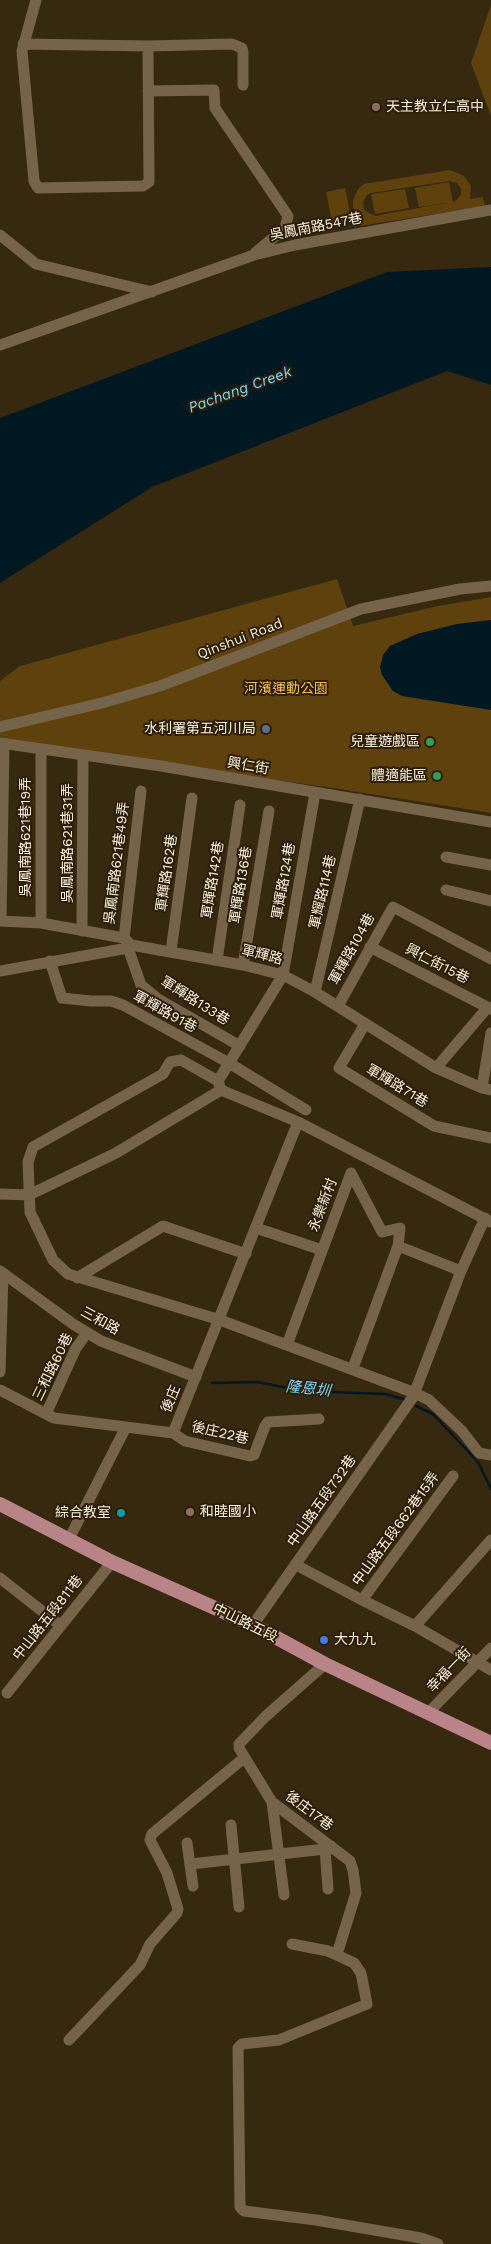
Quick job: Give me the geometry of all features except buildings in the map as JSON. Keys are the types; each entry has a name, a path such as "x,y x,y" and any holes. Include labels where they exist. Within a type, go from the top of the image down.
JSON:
{"main road":[{"name":"中山路五段","path":"0,1504 112,1562 253,1625 325,1664 491,1742"}],"street":[{"path":"36,0 23,44 33,173 34,182 38,188 147,185 150,178 148,46"},
{"path":"23,44 238,45 243,52 243,85"},
{"path":"148,92 214,90 215,108 288,216 285,228 254,255"},
{"name":"吳鳳南路547巷","path":"0,346 254,255 294,244 491,210"},
{"path":"0,235 36,264 152,292"},
{"name":"Qinshui Road","path":"0,726 102,703 160,686 362,609 460,589 491,586"},
{"path":"2,744 1,921 41,923 82,931 128,944"},
{"name":"興仁街","path":"2,744 161,766 491,822"},
{"name":"吳鳳南路621巷19弄","path":"41,750 41,923"},
{"name":"吳鳳南路621巷31弄","path":"82,931 83,756"},
{"name":"吳鳳南路621巷49弄","path":"128,944 141,791"},
{"name":"軍輝路124巷","path":"283,975 315,793"},
{"name":"軍輝路162巷","path":"171,952 192,798"},
{"name":"軍輝路114巷","path":"316,992 360,799"},
{"name":"軍輝路142巷","path":"217,960 240,805"},
{"name":"軍輝路136巷","path":"243,964 269,811"},
{"path":"446,857 491,865"},
{"path":"446,890 491,901"},
{"name":"軍輝路104巷","path":"338,1006 392,907 491,959"},
{"name":"軍輝路","path":"0,971 128,944 243,964 283,975 316,992 436,1068 486,1089"},
{"name":"軍輝路133巷","path":"128,944 141,985 158,999 240,1046"},
{"name":"興仁街15巷","path":"370,947 490,1008"},
{"name":"軍輝路91巷","path":"50,960 62,998 91,1002 112,1001 123,1005 229,1063 306,1110"},
{"path":"0,1194 29,1195 116,1153 220,1085 229,1063 283,975"},
{"path":"436,1068 490,1008"},
{"name":"軍輝路71巷","path":"365,1024 339,1068 434,1126 491,1138"},
{"path":"486,1089 491,1034"},
{"path":"415,1393 461,1271 488,1220 298,1122 220,1085 180,1060 170,1062 163,1074 33,1147 28,1162 30,1212 53,1260 68,1274 220,1320 353,1368 415,1393 428,1400 462,1431 479,1453 491,1455"},
{"path":"196,1377 298,1122"},
{"name":"永樂新村","path":"287,1344 351,1173 382,1232 400,1228 398,1246"},
{"path":"77,1278 163,1226 246,1254"},
{"path":"256,1228 322,1250"},
{"path":"353,1368 398,1246 461,1271"},
{"path":"0,1372 2,1273"},
{"name":"三和路","path":"2,1273 101,1341 161,1366 196,1377"},
{"name":"三和路60巷","path":"46,1414 76,1348 87,1333"},
{"name":"後庄","path":"173,1433 196,1377"},
{"name":"後庄22巷","path":"0,1390 54,1418 173,1433 185,1441 250,1456 254,1455 268,1422 319,1419"},
{"name":"中山路五段732巷","path":"253,1625 415,1393"},
{"path":"69,1539 126,1428"},
{"name":"中山路五段662巷15弄","path":"362,1600 454,1476"},
{"path":"414,1626 491,1540"},
{"name":"中山路五段811巷","path":"7,1693 112,1562"},
{"name":"中山路五段662巷15弄","path":"296,1564 414,1626 491,1670"},
{"path":"1,1580 62,1626"},
{"name":"幸福一街","path":"429,1712 491,1648"},
{"path":"70,2040 140,1965 150,1944 177,1913 178,1908 167,1873 150,1840 152,1834 244,1758 238,1748 239,1744 266,1716 325,1664"},
{"name":"後庄17巷","path":"244,1758 272,1802 328,1848 350,1862 356,1893 337,1954"},
{"path":"272,1802 284,1895"},
{"path":"231,1825 238,1907"},
{"path":"187,1843 193,1886"},
{"path":"191,1864 328,1848 328,1889"},
{"path":"292,1944 337,1954 354,1963 361,1973 368,2004 278,2040 242,2044 238,2048 240,2207 244,2212 316,2220 421,2238 438,2244"}],"green space":[{"path":"491,5 491,116 471,63"},
{"path":"450,170 464,176 471,186 470,199 483,197 485,206 354,227 352,219 358,217 353,207 353,200 358,189 364,184","holes":["449,181 457,183 461,189 461,194 453,202 449,182 415,188 419,207 445,203 375,216 364,210 363,202 367,195 371,193"]},
{"path":"345,188 352,222 333,226 326,192"},
{"path":"405,189 409,208 375,214 371,194"},
{"name":"河濱運動公園","path":"337,579 353,626 438,606 491,597 491,813 333,788 0,742 0,681 20,666"}],"water":[{"name":"Pachang Creek","path":"491,267 491,385 447,371 152,487 0,583 0,418 387,272"},
{"path":"491,620 491,710 402,696 393,691 382,675 380,667 383,655 390,646 417,634 457,624"}],"waterway":[{"name":"隆恩圳","path":"212,1383 257,1382 304,1391 385,1394 403,1399"},
{"name":"隆恩圳","path":"416,1406 433,1414 478,1462 491,1489"}],"place":[{"name":"天主教立仁高中","path":"376,107"},
{"name":"水利署第五河川局","path":"266,729"},
{"name":"兒童遊戲區","path":"430,742"},
{"name":"體適能區","path":"437,776"},
{"name":"和睦國小","path":"190,1512"},
{"name":"綜合教室","path":"121,1513"},
{"name":"大九九","path":"324,1640"}]}
